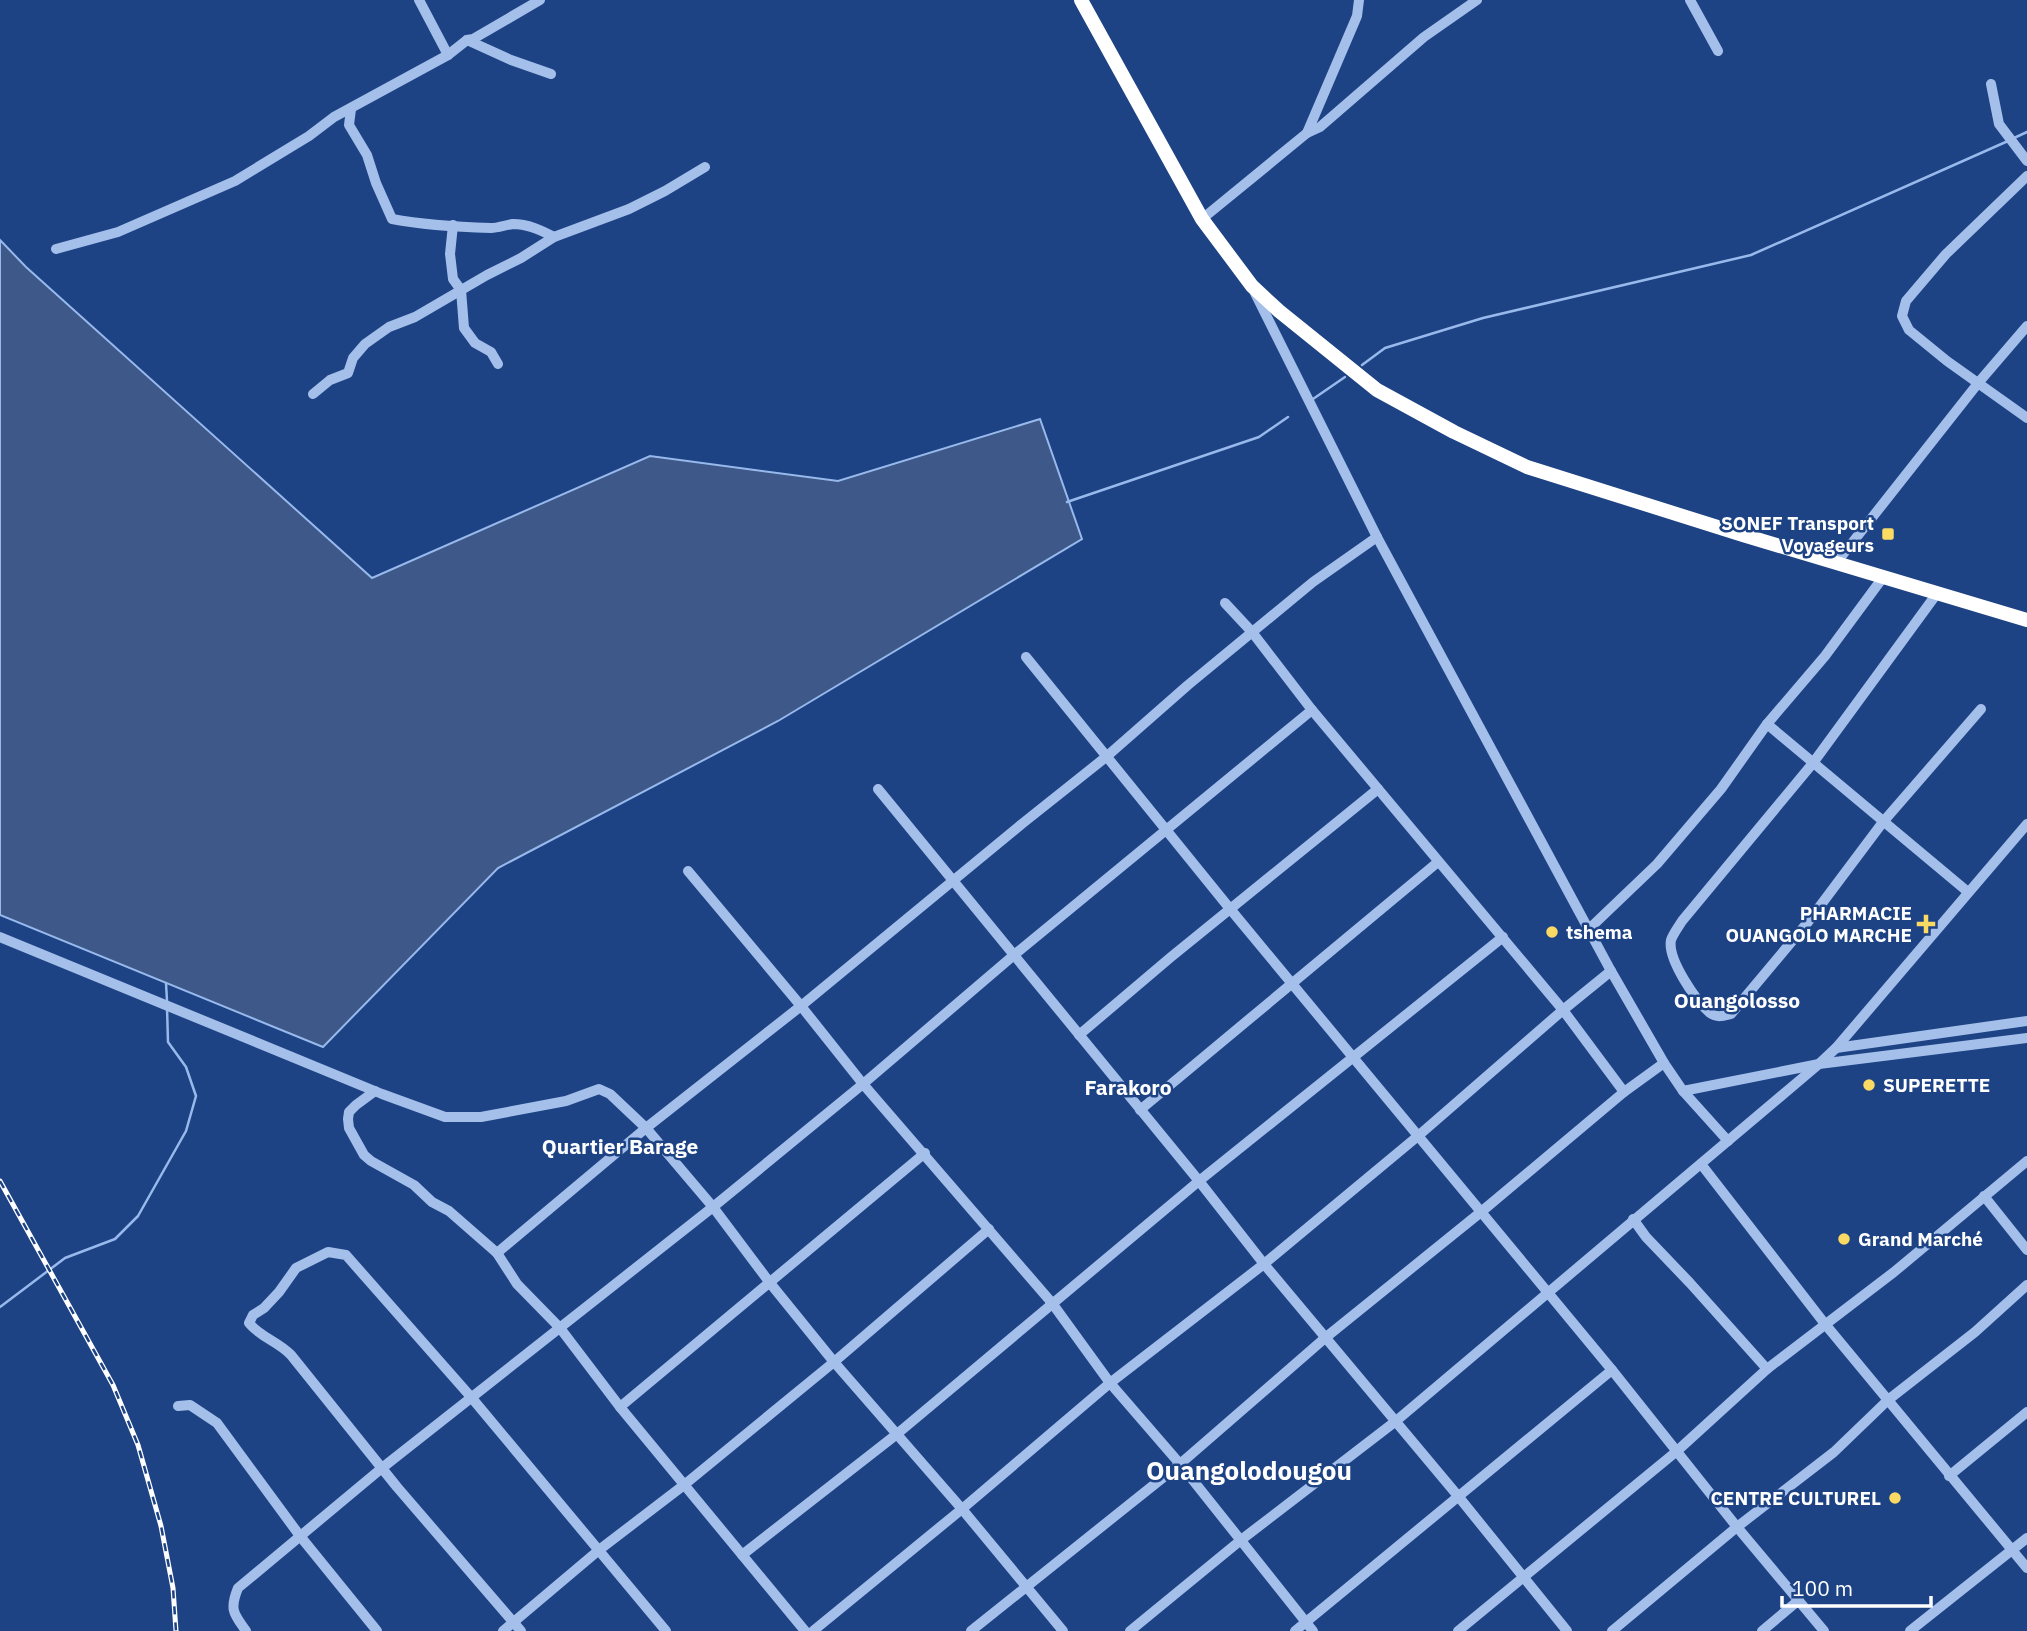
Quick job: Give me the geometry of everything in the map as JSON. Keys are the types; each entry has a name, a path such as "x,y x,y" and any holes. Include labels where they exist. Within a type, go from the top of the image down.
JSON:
{"highway":[{"path":"1081,0 1202,219 1252,286 1377,390 1454,432 1527,467 2027,620"}],"street":[{"path":"419,0 448,55"},
{"path":"56,249 118,232 235,181 309,136 334,117 448,55 467,40 540,0"},
{"path":"1307,133 1357,16 1359,0"},
{"path":"1202,219 1307,133 1320,127 1424,37 1477,0"},
{"path":"1690,0 1718,51"},
{"path":"467,40 510,60 551,74"},
{"path":"1991,84 1999,124 2027,161"},
{"path":"351,109 349,125 367,155 392,219 496,228 512,224 532,226 554,237"},
{"path":"313,394 330,380 348,373 353,358 373,338 389,327 415,317 554,237 629,209 705,167"},
{"path":"2027,176 1946,254 1906,301 1902,316 1909,330 1947,361 2027,418"},
{"path":"453,225 450,254 453,279 461,290 464,328 475,343 491,352 498,364"},
{"path":"1252,286 1377,537 1611,971 1683,1091 1728,1141"},
{"path":"1837,562 1979,382 2027,326"},
{"path":"497,1253 646,1128 802,1006 1106,757 1251,632 1313,582 1377,537"},
{"path":"1589,929 1657,864 1721,789 1767,724 1825,656 1884,576"},
{"path":"1938,592 1813,763 1682,921 1671,941 1674,959 1687,984 1711,1013 1720,1017 1731,1014 1808,922 1883,822 1981,709"},
{"path":"1225,603 1563,1010 1624,1093"},
{"path":"1026,657 1292,985 1612,1370 1824,1631"},
{"path":"246,1631 233,1613 233,1600 238,1588 382,1468 713,1207 1312,710"},
{"path":"1767,724 1968,892"},
{"path":"878,789 1567,1631"},
{"path":"1079,1035 1378,789"},
{"path":"1130,1631 1241,1540 1395,1421 1819,1064 1836,1048 2027,824"},
{"path":"1140,1110 1438,862"},
{"path":"688,872 802,1006 863,1084 1052,1303 1110,1383 1180,1464 1314,1631"},
{"path":"0,937 375,1091 445,1116 481,1117 566,1101 599,1089 610,1094 646,1128 713,1207 834,1362 962,1509 1063,1631"},
{"path":"742,1555 897,1434 1199,1181 1503,937"},
{"path":"813,1631 1110,1383 1264,1264 1611,971"},
{"path":"1836,1048 2027,1021"},
{"path":"1683,1091 1819,1064 2027,1038"},
{"path":"971,1631 1180,1464 1325,1338 1664,1063"},
{"path":"375,1091 349,1112 349,1128 364,1155 414,1185 497,1253 526,1295 561,1328 621,1407 805,1631"},
{"path":"621,1407 925,1153"},
{"path":"1458,1631 1677,1451 1767,1369 1894,1272 2027,1161"},
{"path":"1701,1164 1825,1324 2027,1568"},
{"path":"1983,1196 2027,1250"},
{"path":"1633,1219 1646,1237 1767,1369"},
{"path":"503,1631 517,1627 599,1550 684,1485 834,1362 989,1229"},
{"path":"517,1627 382,1468 286,1348 254,1330 249,1323 253,1315 279,1292 296,1268 328,1252 346,1255 471,1397 666,1631"},
{"path":"1612,1631 1737,1527 1834,1452 1888,1400 1975,1332 2027,1284"},
{"path":"1295,1631 1612,1370"},
{"path":"178,1406 190,1405 217,1423 300,1535 377,1631"},
{"path":"1949,1476 2027,1412"},
{"path":"1910,1631 2027,1538"},
{"path":"1762,1631 1799,1600"}],"water":[{"path":"0,240 26,267 372,578 650,456 838,481 1040,419 1082,539 778,721 498,868 323,1047 0,915"}],"waterway":[{"path":"2014,138 2027,132"},
{"path":"1362,365 1385,348 1483,318 1751,255 2008,141"},
{"path":"1313,399 1345,377"},
{"path":"1067,502 1259,437 1288,417"},
{"path":"166,983 167,1001"},
{"path":"0,1307 65,1258 115,1239 138,1216 186,1131 196,1096 186,1067 168,1042 167,1007"}],"railway":[{"path":"0,1181 113,1385 138,1445 161,1526 173,1588 176,1631"}],"place":[{"name":"SONEF Transport Voyageurs","path":"1888,534"},
{"name":"PHARMACIE OUANGOLO MARCHE","path":"1926,924"},
{"name":"tshema","path":"1552,932"},
{"name":"SUPERETTE","path":"1869,1085"},
{"name":"Grand Marché","path":"1844,1239"},
{"name":"CENTRE CULTUREL","path":"1895,1498"}],"district":[{"name":"Ouangolosso","path":"1737,1001"},
{"name":"Farakoro","path":"1128,1088"},
{"name":"Quartier Barage","path":"620,1147"},
{"name":"Ouangolodougou","path":"1249,1471"}]}
